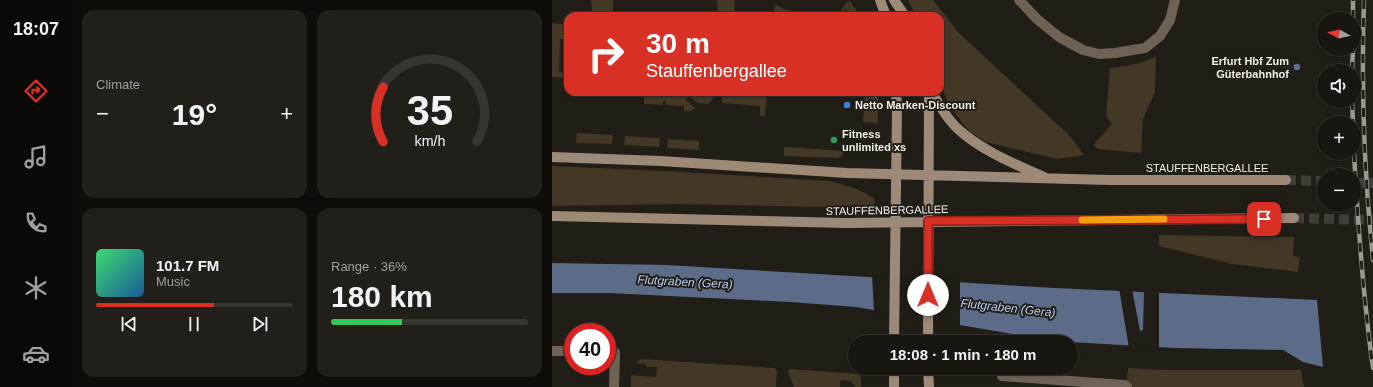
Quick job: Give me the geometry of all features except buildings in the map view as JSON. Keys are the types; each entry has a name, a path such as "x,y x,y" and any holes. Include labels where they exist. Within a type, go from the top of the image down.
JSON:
{"main road":[{"path":"880,0 884,12"},
{"path":"894,0 902,12"},
{"path":"894,335 897,174 896,96"},
{"path":"928,335 930,96"},
{"path":"933,96 949,119 970,139 1000,156 1050,179"},
{"name":"STAUFFENBERGALLEE","path":"552,157 661,161 836,172 1050,179 1286,180"},
{"name":"STAUFFENBERGALLEE","path":"552,216 773,222 1294,218"},
{"path":"894,375 894,387"},
{"path":"928,375 929,387"}],"street":[{"path":"1019,0 1037,19 1059,37 1083,50 1099,54 1145,48 1160,36 1170,20 1175,0"},
{"path":"552,351 564,351"},
{"path":"613,375 614,387"},
{"path":"1002,376 1126,387"}],"shaded area":[{"path":"591,0 613,0 613,12 592,12"},
{"path":"717,0 735,0 734,11 718,12"},
{"path":"908,0 933,0 942,12 914,12"},
{"path":"850,1 857,12 848,12 846,9 840,12 847,2"},
{"path":"775,4 784,9 795,12 773,12"},
{"path":"944,14 958,32 1071,137 1084,155 1057,159 986,142 970,132 949,106 944,92"},
{"path":"552,23 562,24 564,27 564,39 560,39 559,72 564,73 564,78 552,77"},
{"path":"1156,56 1155,92 1143,119 1141,153 1098,149 1093,145 1112,124 1106,116 1110,68 1140,63"},
{"path":"644,96 689,96 686,100 696,109 692,109 692,111 684,111 684,106 666,105 666,101 663,101 663,105 644,104"},
{"path":"689,96 713,97 708,104 698,103"},
{"path":"722,96 767,96 765,116 760,116 760,106 722,103"},
{"path":"865,96 878,96 878,123 863,122"},
{"path":"577,133 613,135 612,144 576,143"},
{"path":"625,136 660,138 659,147 624,145"},
{"path":"668,139 699,141 699,150 667,148"},
{"path":"784,147 843,151 842,157 837,158 784,156"},
{"path":"552,166 830,181 857,189 874,198 875,205 865,208 678,204 552,206"},
{"path":"1159,235 1294,237 1293,256 1300,257 1298,272 1232,264 1159,246"},
{"path":"641,359 775,368 777,371 776,387 631,387 631,375 656,377 657,367 646,367 646,364 635,363"},
{"path":"1128,368 1165,370 1301,370 1304,387 1126,387"},
{"path":"789,369 860,375 861,387 856,387 851,381 841,380 840,387 794,387 788,372"}],"water":[{"name":"Flutgraben (Gera)","path":"552,263 667,265 1055,288 1317,300 1323,367 1303,362 1283,350 1174,348 1078,342 1078,335 1017,335 856,307 790,302 609,293 552,293"}],"pier":[{"path":"872,275 960,280 960,327 874,312"},
{"path":"1119,288 1132,289 1140,331 1143,330 1144,290 1159,290 1159,349 1129,348"}],"tunnel":[{"path":"1286,180 1317,181"},
{"path":"1361,183 1373,183"},
{"path":"1294,218 1373,220"}],"railway":[{"path":"1353,0 1353,12"},
{"path":"1364,0 1364,130 1367,195 1373,260"},
{"path":"1352,64 1353,56"},
{"path":"1352,108 1353,116"},
{"path":"1354,160 1361,261 1373,368"}],"slow traffic":[{"path":"1082,220 1164,219"}],"place":[{"name":"Erfurt Hbf Zum Güterbahnhof","path":"1297,67"},
{"name":"Netto Marken-Discount","path":"847,105"},
{"name":"Fitness unlimited xs","path":"834,140"}],"route":[{"path":"928,295 928,221 1264,219"}]}
